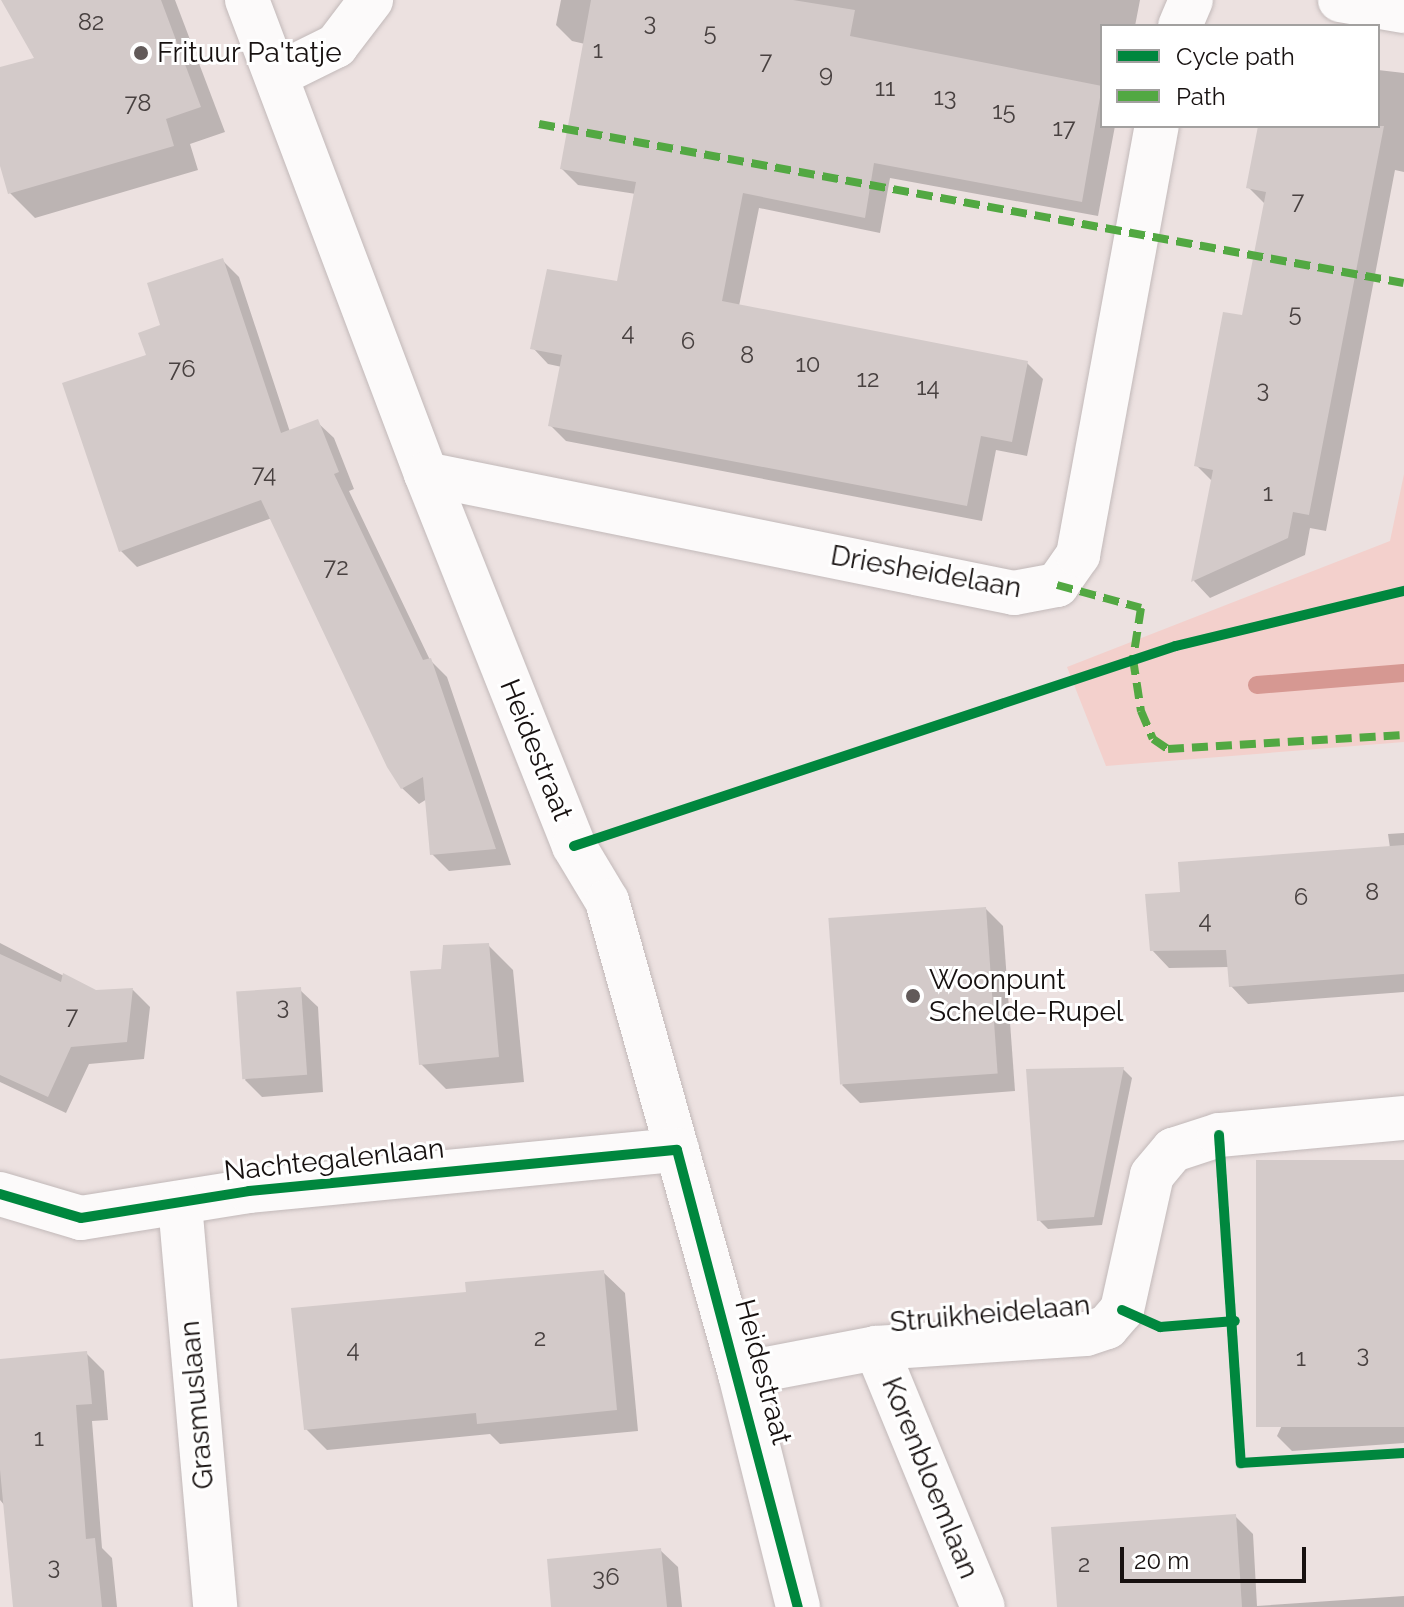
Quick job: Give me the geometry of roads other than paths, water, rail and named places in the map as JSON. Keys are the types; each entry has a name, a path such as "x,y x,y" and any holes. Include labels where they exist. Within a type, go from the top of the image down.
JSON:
{"street":[{"name":"Heidestraat","path":"247,0 426,474 574,846 607,901 740,1374 798,1607"},
{"path":"277,75 336,46 371,0"},
{"path":"1181,24 1191,0"},
{"path":"1340,0 1404,11"},
{"name":"Driesheidelaan","path":"426,474 1014,593 1057,585 1078,555 1157,128"},
{"name":"Struikheidelaan","path":"740,1374 876,1348 1086,1334 1107,1327 1122,1310 1152,1175 1173,1150 1219,1135 1404,1118"},
{"name":"Nachtegalenlaan","path":"0,1194 81,1218 249,1191 677,1150"},
{"name":"Grasmuslaan","path":"180,1204 215,1607"},
{"name":"Korenbloemlaan","path":"876,1348 983,1607"}],"waterway":[{"path":"1257,685 1404,673"}],"place":[{"name":"Frituur Pa'tatje","path":"141,53"},
{"name":"Woonpunt Schelde-Rupel","path":"913,996"}]}
